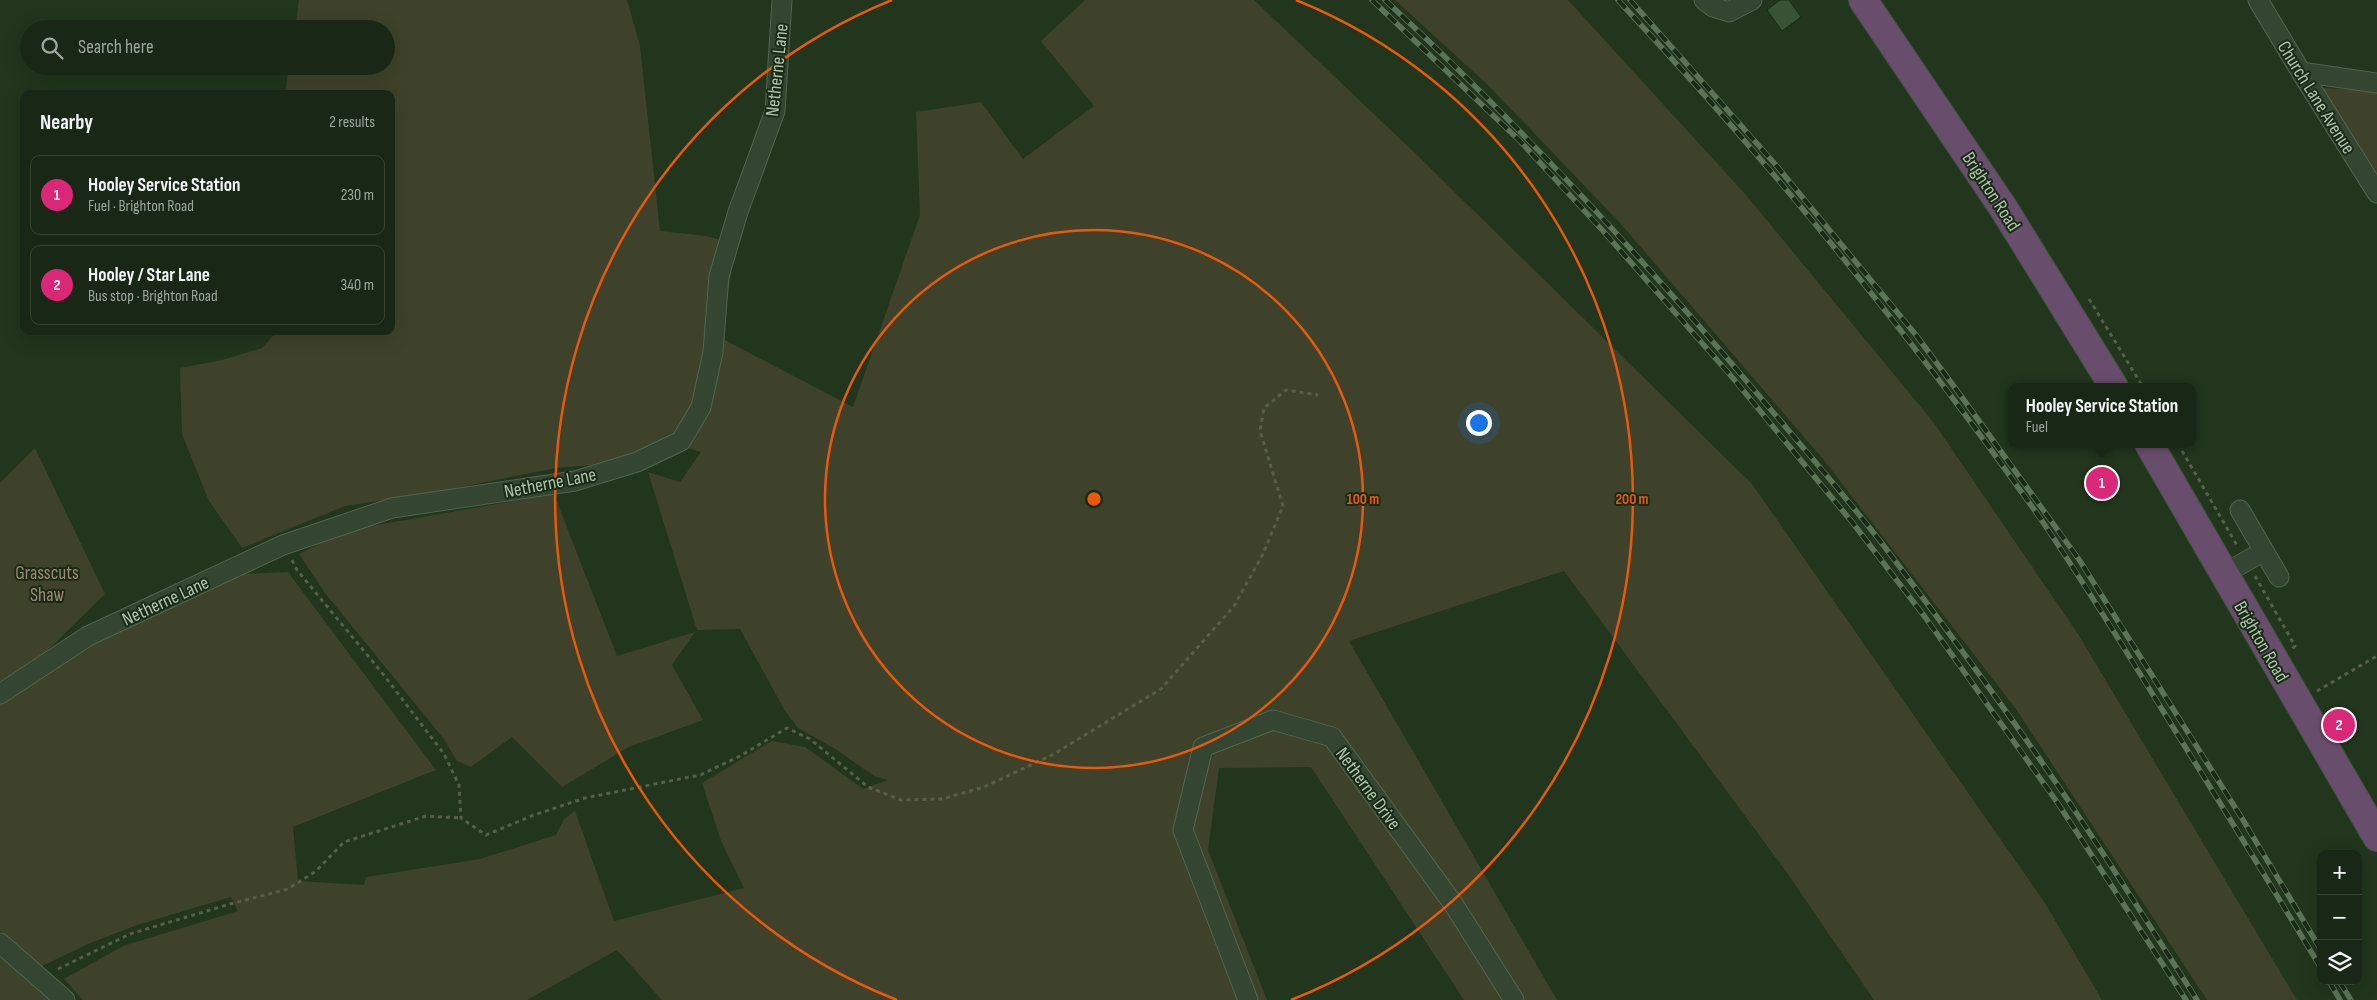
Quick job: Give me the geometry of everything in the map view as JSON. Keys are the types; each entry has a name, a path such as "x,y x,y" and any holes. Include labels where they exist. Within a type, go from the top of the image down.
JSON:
{"highway":[{"name":"Brighton Road","path":"1863,0 2004,209 2112,383"},
{"name":"Brighton Road","path":"2151,448 2297,703 2377,837"}],"street":[{"name":"Netherne Lane","path":"0,694 88,636 283,546 392,508 575,481 637,462 681,441 701,406 713,352 719,276 738,212 775,111 782,0"},
{"path":"1704,0 1713,7 1729,12 1752,0"},
{"name":"Church Lane Avenue","path":"2258,0 2377,193"},
{"path":"2301,72 2377,83"},
{"path":"2240,510 2279,578"},
{"path":"2224,574 2264,551"},
{"name":"Netherne Drive","path":"1248,1000 1183,830 1203,747 1273,720 1332,737 1454,905 1514,1000"},
{"path":"0,943 65,1000"}],"path":[{"path":"39,979 88,953 130,934 288,889 316,871 344,842 426,816 461,818 486,835 534,815 585,798 620,793 700,775 740,756 787,728 810,738 868,786 901,800 942,799 984,787 1052,755 1161,690 1234,606 1262,554 1283,506 1260,431 1264,408 1286,390 1318,395"},
{"path":"283,546 297,570 384,674 444,754 459,785 461,818"},
{"path":"2297,703 2377,656"}],"green space":[{"path":"299,0 627,0 640,46 660,231 706,236 737,244 719,337 853,407 920,215 916,112 981,102 1023,159 1094,106 1041,41 1085,0 1254,0 1418,156 1752,484 2045,903 2102,1000 1874,1000 1785,870 1564,571 1349,641 1557,1000 1464,1000 1311,767 1219,768 1208,850 1267,1000 662,1000 617,950 527,1000 83,1000 64,979 123,946 238,911 231,897 140,924 88,944 40,967 0,931 0,700 94,643 246,574 288,572 436,770 293,827 298,881 364,885 366,877 480,859 556,835 564,819 575,811 614,921 744,888 721,841 702,783 772,741 805,747 863,789 888,780 874,776 837,750 798,728 785,711 740,629 697,630 648,472 680,482 701,452 672,443 629,462 556,468 441,491 345,506 242,548 209,501 182,434 180,368 222,360 262,348 273,335 395,335 395,90 286,90 288,75 395,75 395,20 296,20"},
{"path":"1395,0 1568,0 1746,195 1934,423 2078,634 2297,1000 2207,1000 2016,709 1823,459 1621,224 1489,86"},
{"path":"2322,88 2377,91 2377,173"},
{"name":"Grasscuts Shaw","path":"35,448 105,594 0,697 0,483"},
{"path":"554,494 617,656 695,632 672,665 703,720 629,747 562,787 512,737 471,767 457,761 443,738 325,593 299,554 348,530"},
{"path":"0,955 56,1000 0,1000"}],"building":[{"path":"1780,0 1789,0 1801,17 1782,31 1767,10"}],"railway":[{"path":"1372,0 1520,141 1604,232 1732,377 1852,522 1925,617 2057,802 2186,1000"},
{"path":"1385,0 1482,93 1622,239 1853,507 1997,699 2041,762 2097,844 2197,1000"},
{"path":"1618,0 1785,188 1890,317 1991,450 2040,518 2118,638 2317,961"},
{"path":"1630,0 1775,164 1916,335 1961,396 2080,561 2243,820 2317,943"},
{"path":"2331,985 2340,1000"},
{"path":"2342,985 2351,1000"}],"place":[{"name":"Hooley Service Station","path":"2102,483"},
{"name":"Hooley / Star Lane","path":"2339,725"}]}
